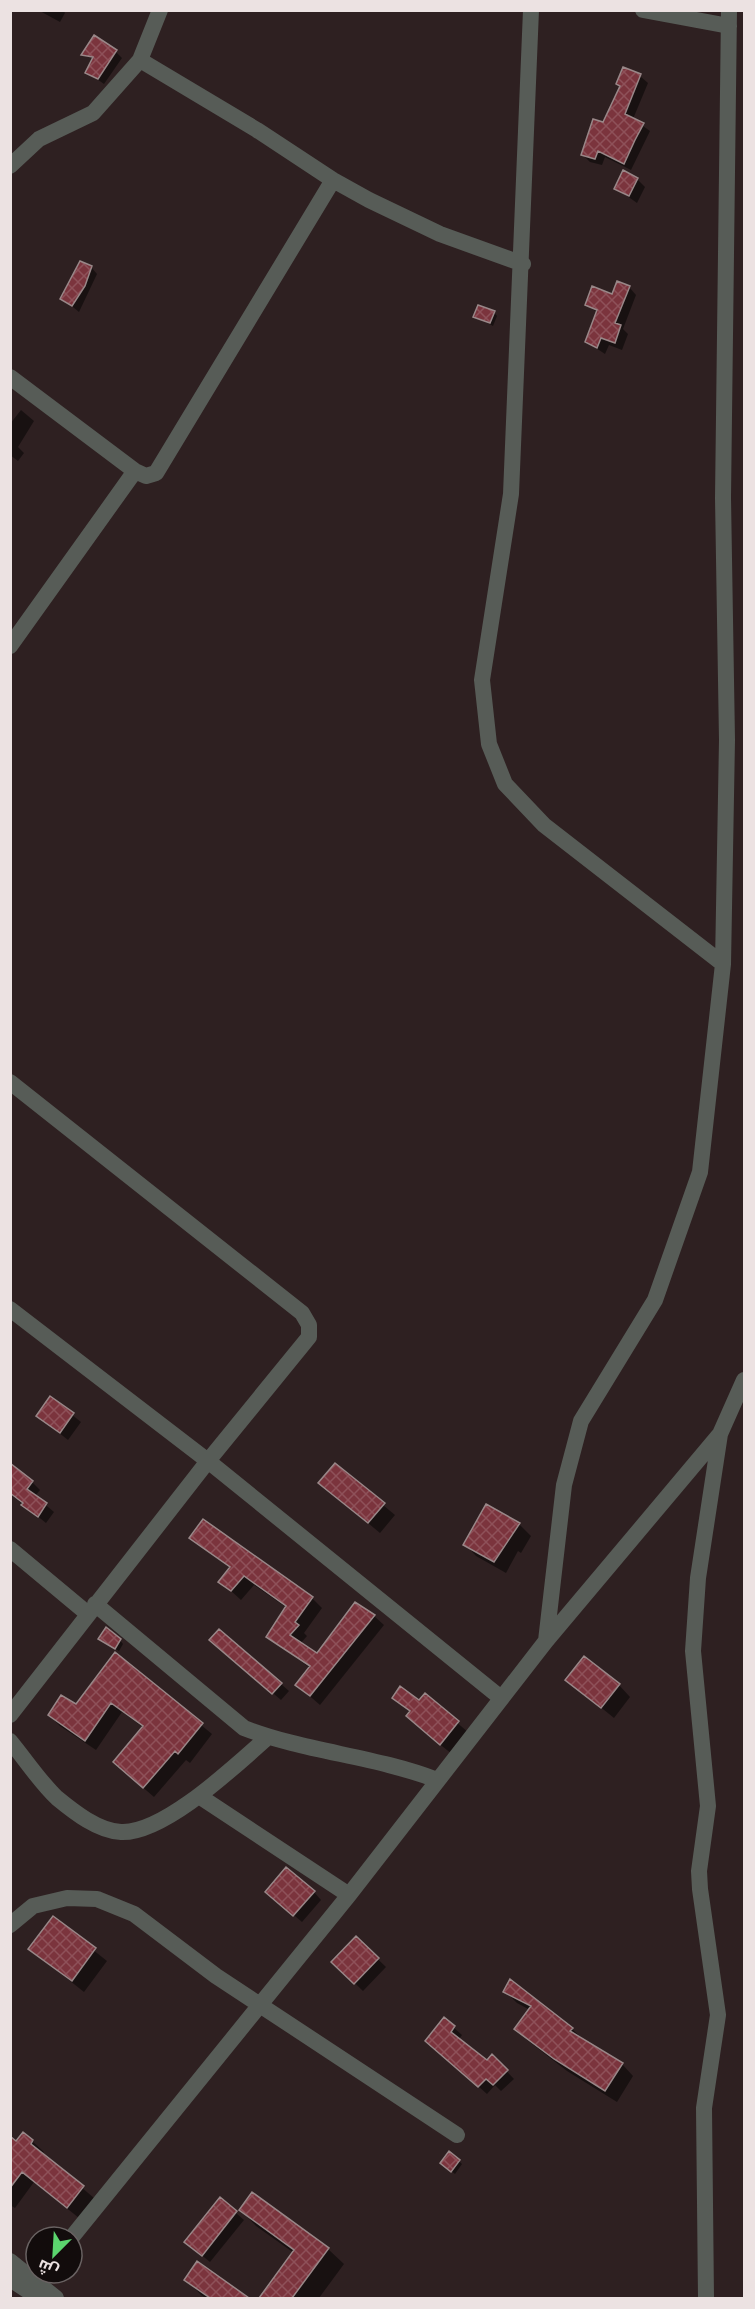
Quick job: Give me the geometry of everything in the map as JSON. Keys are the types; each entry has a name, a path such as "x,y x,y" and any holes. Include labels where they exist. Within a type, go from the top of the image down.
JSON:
{"street":[{"path":"10,166 39,139 93,113 140,60 160,10"},
{"path":"531,10 523,264 511,494 482,680 489,744 505,784 544,825 723,964"},
{"path":"546,1641 564,1485 581,1421 655,1300 700,1172 723,964 727,740 723,498 729,18 643,10"},
{"path":"140,60 257,130 333,180 441,234 523,264"},
{"path":"10,377 135,471 146,476 156,473 333,180"},
{"path":"10,646 135,471"},
{"path":"10,1082 302,1313 309,1325 309,1337 208,1461 10,1715"},
{"path":"10,1309 208,1461 501,1698"},
{"path":"706,2298 704,2108 718,2015 700,1888 699,1871 708,1806 693,1651 698,1578 720,1434 744,1380"},
{"path":"82,2225 349,1895 546,1641 720,1434"},
{"path":"10,1549 244,1728 268,1737 412,1770 437,1780"},
{"path":"10,1741 55,1796 87,1820 118,1832 139,1832 199,1796 268,1737"},
{"path":"199,1796 349,1895"},
{"path":"10,1925 33,1906 66,1898 97,1899 134,1914 216,1976 261,2003 457,2135"},
{"path":"10,2260 24,2271"},
{"path":"41,2285 56,2298"}],"building":[{"path":"94,35 117,50 98,79 85,73 93,57 81,55"},
{"path":"623,67 641,74 625,114 644,123 624,164 598,151 595,159 581,155 593,119 603,122 620,86 616,84"},
{"path":"623,170 638,178 629,196 614,189"},
{"path":"80,261 92,266 85,286 72,306 60,299"},
{"path":"617,281 630,286 615,323 621,325 615,343 601,338 597,348 585,342 597,310 585,305 592,286 612,294"},
{"path":"478,305 495,311 490,323 473,317"},
{"path":"50,1396 74,1413 60,1433 36,1416"},
{"path":"10,1463 33,1481 27,1489 47,1503 38,1517 21,1505 23,1503 10,1493"},
{"path":"335,1463 385,1503 368,1523 318,1483"},
{"path":"486,1504 520,1523 494,1562 463,1545"},
{"path":"203,1519 313,1597 295,1622 299,1625 290,1635 317,1653 355,1602 375,1615 310,1696 295,1685 310,1666 266,1637 286,1606 244,1576 231,1591 218,1582 230,1567 189,1538"},
{"path":"106,1627 121,1639 115,1649 98,1639"},
{"path":"219,1629 282,1683 272,1694 209,1640"},
{"path":"115,1652 203,1723 178,1754 175,1751 143,1788 113,1762 143,1726 111,1703 85,1741 48,1715 61,1695 76,1704"},
{"path":"584,1656 620,1684 601,1708 565,1680"},
{"path":"400,1686 419,1700 425,1693 459,1721 440,1745 406,1716 410,1711 392,1698"},
{"path":"286,1867 315,1891 293,1916 265,1892"},
{"path":"53,1916 96,1948 72,1981 28,1949"},
{"path":"356,1936 379,1958 354,1984 331,1962"},
{"path":"510,1979 573,2028 570,2031 623,2063 605,2091 554,2059 514,2029 531,2006 503,1992"},
{"path":"444,2017 455,2026 451,2032 487,2060 492,2054 508,2070 493,2085 486,2079 478,2087 425,2041"},
{"path":"23,2132 33,2140 31,2144 84,2186 67,2208 22,2172 10,2188 10,2136 16,2141"},
{"path":"449,2151 460,2160 451,2172 440,2163"},
{"path":"252,2192 329,2248 292,2298 259,2298 294,2250 239,2210"},
{"path":"220,2197 237,2211 202,2256 184,2242"},
{"path":"197,2261 249,2298 210,2298 184,2280"}]}
